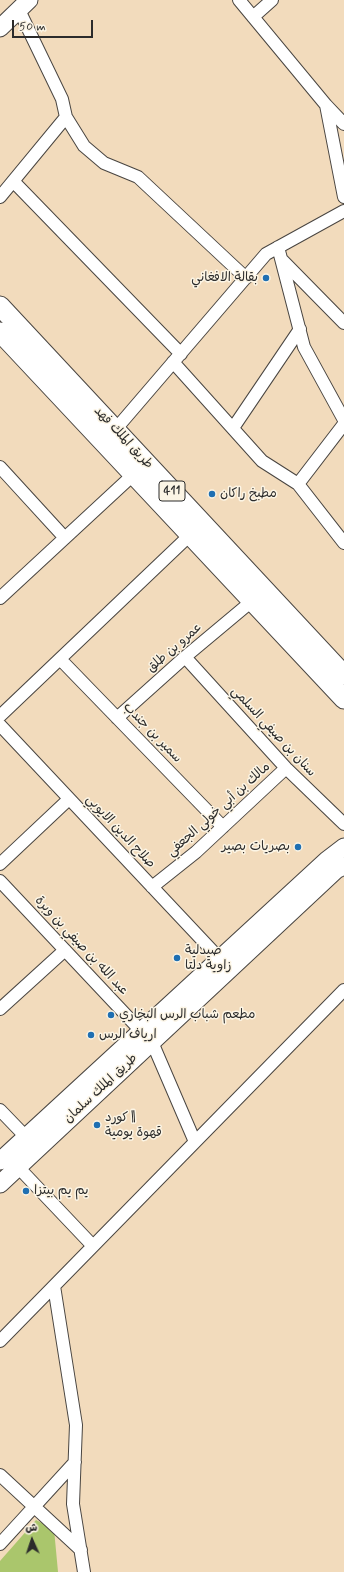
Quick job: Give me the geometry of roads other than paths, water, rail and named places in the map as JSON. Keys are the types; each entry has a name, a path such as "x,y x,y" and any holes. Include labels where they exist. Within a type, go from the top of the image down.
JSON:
{"main road":[{"path":"0,28 24,5"},
{"name":"طريق الملك فهد","path":"0,306 344,676"},
{"name":"طريق الملك فهد","path":"0,332 344,699"},
{"name":"طريق الملك سلمان","path":"0,1184 147,1036 220,959 328,860 344,848"},
{"name":"طريق الملك سلمان","path":"0,1161 26,1137 147,1036 336,870 344,866"}],"street":[{"path":"239,0 326,105 344,124"},
{"path":"253,17 272,0"},
{"path":"24,5 62,99 66,117 84,146 104,164 138,177 246,278"},
{"path":"326,105 344,197"},
{"path":"0,197 66,117"},
{"path":"13,181 177,358 233,428 262,461 298,484 344,543"},
{"path":"115,430 266,254 344,211"},
{"path":"278,247 304,347 344,420"},
{"path":"282,259 344,323"},
{"path":"233,428 300,329"},
{"path":"298,484 344,424"},
{"path":"1,596 134,474"},
{"path":"2,475 65,538"},
{"path":"0,716 190,535"},
{"name":"عمرو بن طلق","path":"117,718 184,657 252,600"},
{"name":"سنان بن صيفي السلمي","path":"184,657 286,768 344,824"},
{"name":"سمير بن جندب","path":"60,658 223,827"},
{"name":"صلاح الدين الايوبي","path":"0,725 220,959"},
{"name":"مالك بن أبي خولي الجعفي","path":"152,887 196,852 286,768"},
{"path":"0,864 69,799"},
{"name":"عبد الله بن صيفي بن وبرة","path":"0,881 147,1036 195,1142"},
{"path":"0,1009 65,950"},
{"path":"0,1341 344,990"},
{"path":"0,1110 26,1137"},
{"path":"18,1167 93,1246"},
{"path":"54,1286 76,1426 73,1504 84,1572"},
{"path":"0,1544 75,1462"},
{"path":"0,1475 80,1550"}],"place":[{"name":"بقالة الافغاني","path":"266,278"},
{"name":"مطبخ راكان","path":"212,494"},
{"name":"بصريات بصير","path":"298,847"},
{"name":"صيدلية زاوية دلتا","path":"177,958"},
{"name":"مطعم شباب الرس البخاري","path":"111,1015"},
{"name":"ارياف الرس","path":"91,1035"},
{"name":"كورد || قهوة يومية","path":"97,1125"},
{"name":"يم يم بيتزا","path":"26,1191"}]}
